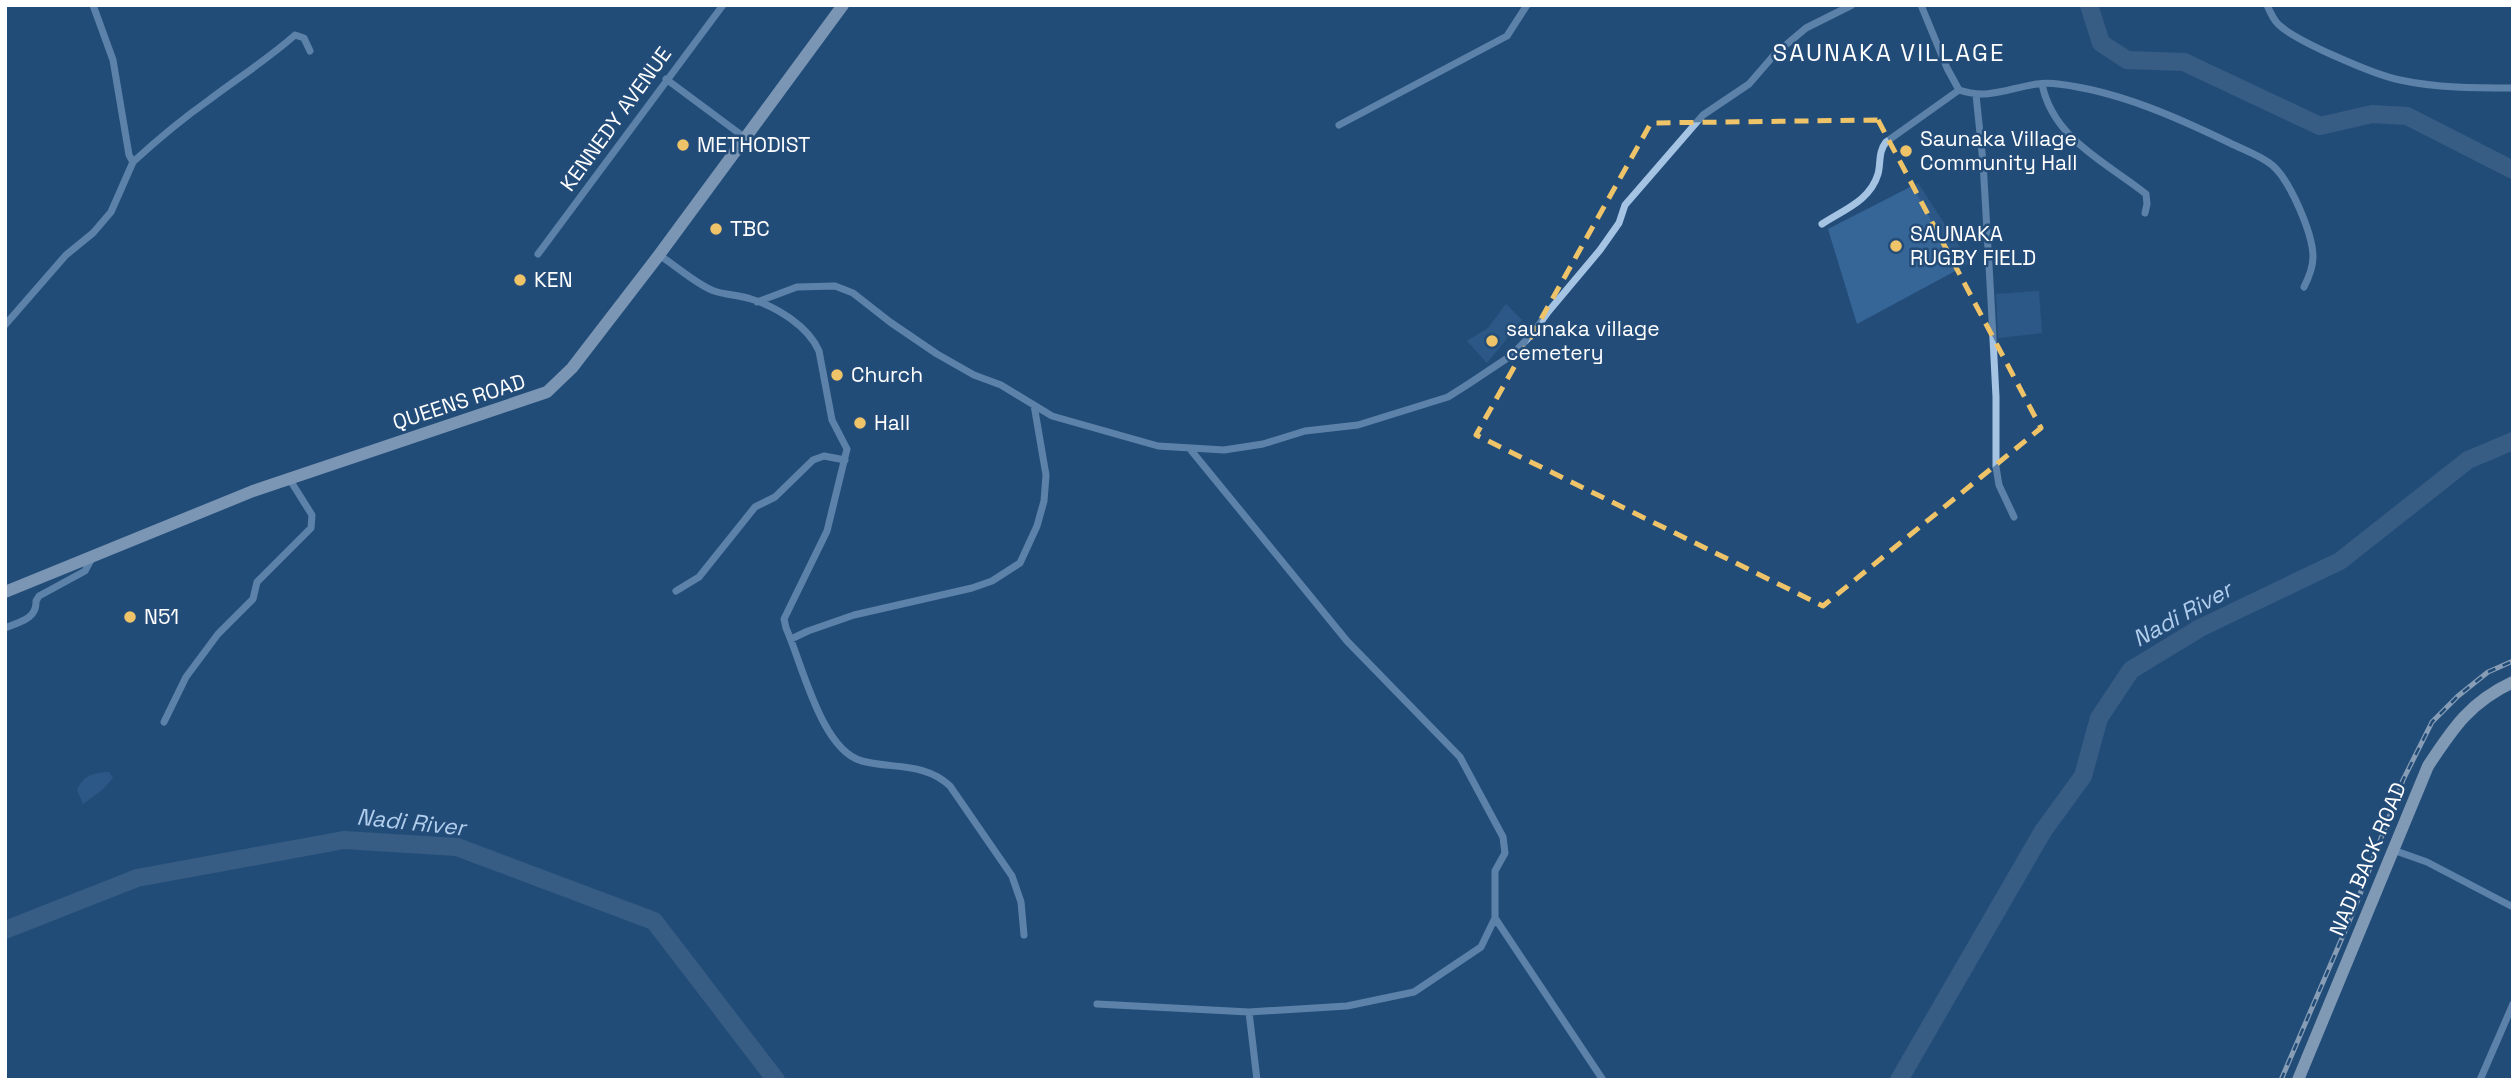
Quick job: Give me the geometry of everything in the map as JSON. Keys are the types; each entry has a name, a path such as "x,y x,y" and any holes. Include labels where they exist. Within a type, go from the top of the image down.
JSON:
{"highway":[{"name":"NADI BACK ROAD","path":"2298,1080 2428,766 2471,707 2513,682"}],"main road":[{"name":"QUEENS ROAD","path":"5,592 253,491 547,392 572,368 659,255 843,5"}],"street":[{"path":"93,5 113,60 129,155 133,162"},
{"name":"KENNEDY AVENUE","path":"538,254 723,5"},
{"path":"1339,125 1507,36 1527,5"},
{"path":"757,302 797,287 835,286 853,293 890,323 937,354 974,375 1000,385 1052,416 1158,446 1224,450 1263,444 1305,431 1358,425 1448,397 1512,355 1600,250 1619,223 1625,205 1703,115 1749,84 1775,54 1806,28 1852,5"},
{"path":"1921,5 1958,90"},
{"path":"2267,5 2273,18 2286,31 2331,54 2397,80 2513,88"},
{"path":"5,326 66,255 93,233 111,212 133,162 210,98 258,66 295,34 304,38 310,51"},
{"path":"666,79 744,137"},
{"path":"1958,90 1976,95 2042,84 2087,89 2187,122 2272,165 2284,177 2311,243 2313,264 2304,287"},
{"path":"2042,84 2047,102 2062,128 2094,159 2146,194 2145,213"},
{"path":"1822,224 1867,194 1878,175 1881,152 1886,142 1958,90"},
{"path":"1976,95 1992,300 1996,467 1999,485 2014,517"},
{"path":"659,255 712,290 757,302 797,324 814,341 819,351 832,420 847,449 827,531 784,619 791,639 826,728 840,748 863,762 932,773 950,786 1012,876 1021,902 1024,935"},
{"path":"791,639 854,615 972,588 992,581 1020,563 1037,526 1044,501 1046,475 1034,405"},
{"path":"1097,1004 1249,1012 1347,1006 1414,992 1481,947 1495,918 1495,871 1505,853 1503,837 1460,757 1347,641 1190,449"},
{"path":"676,591 699,577 755,507 775,498 813,460 824,456 845,460"},
{"path":"164,722 186,677 218,634 253,599 257,582 267,569 311,528 312,515 290,480"},
{"path":"5,628 33,615 39,596 85,571 93,556"},
{"path":"2393,850 2427,862 2513,907"},
{"path":"1495,918 1603,1080"},
{"path":"2480,1080 2513,1004"},
{"path":"1249,1012 1257,1080"}],"highlighted area":[{"path":"1878,120 2041,428 1823,606 1476,435 1651,123"}],"shaded area":[{"name":"SAUNAKA RUGBY FIELD","path":"1918,183 1970,263 1857,324 1828,229"},
{"path":"2039,291 2042,333 1998,338 1996,294"},
{"name":"saunaka village cemetery","path":"1506,304 1522,320 1487,363 1467,341 1488,328"},
{"path":"109,772 113,778 83,804 77,790 83,781 94,774"}],"waterway":[{"name":"Nadi River","path":"2089,5 2101,43 2127,60 2184,62 2320,126 2372,114 2407,116 2513,170"},
{"name":"Nadi River","path":"1899,1080 2043,831 2083,776 2099,718 2131,670 2200,628 2340,561 2468,460 2513,441"},
{"name":"Nadi River","path":"5,930 137,878 344,840 457,847 654,921 776,1080"}],"railway":[{"path":"2281,1080 2354,910 2403,780 2432,722 2488,672 2513,661"}],"place":[{"name":"METHODIST","path":"683,145"},
{"name":"Saunaka Village Community Hall","path":"1906,151"},
{"name":"TBC","path":"716,229"},
{"name":"SAUNAKA RUGBY FIELD","path":"1896,246"},
{"name":"KEN","path":"520,280"},
{"name":"saunaka village cemetery","path":"1492,341"},
{"name":"Church","path":"837,375"},
{"name":"Hall","path":"860,423"},
{"name":"N51","path":"130,617"}],"district":[{"name":"SAUNAKA VILLAGE","path":"1889,53"}]}
